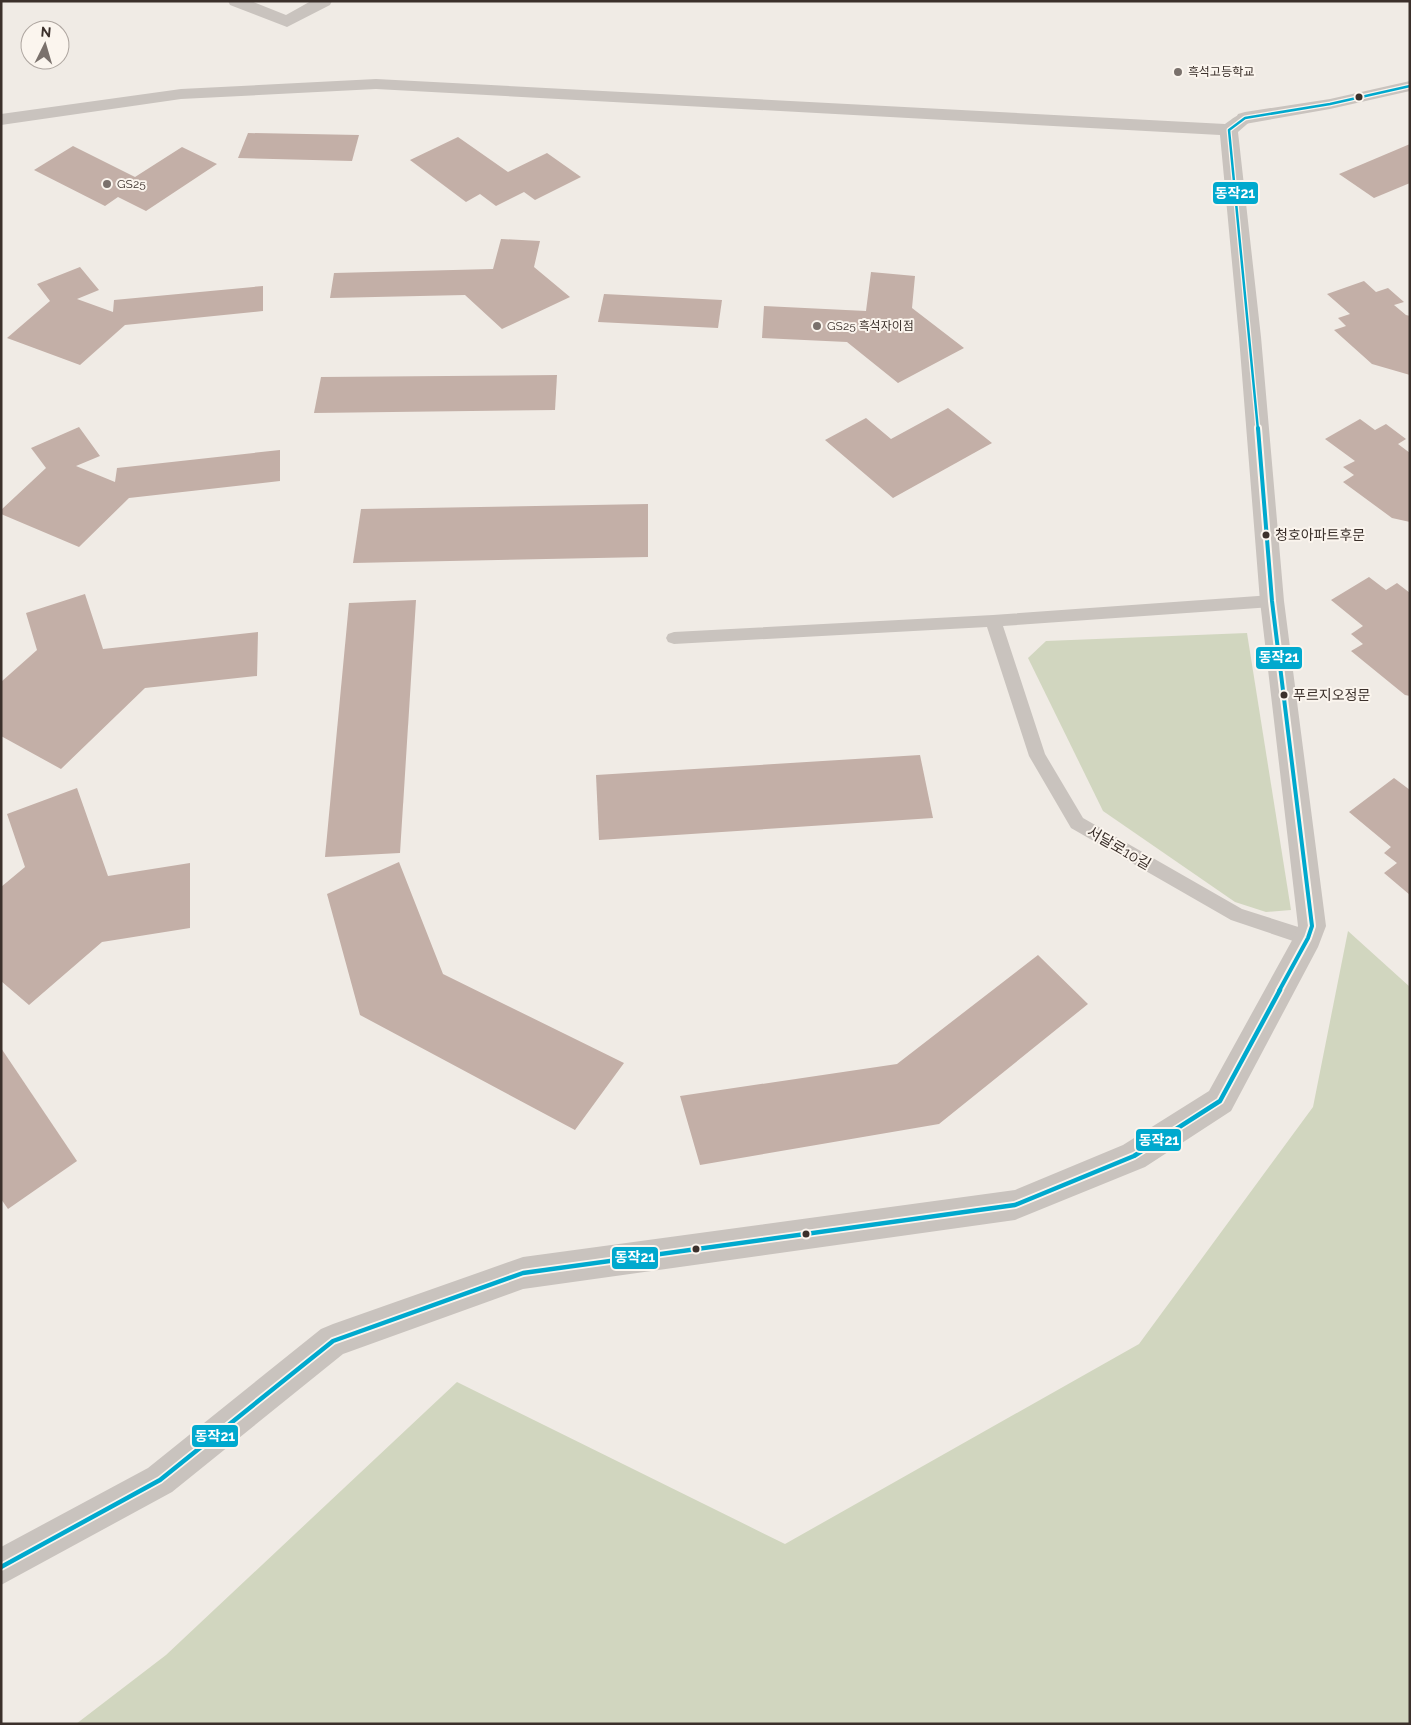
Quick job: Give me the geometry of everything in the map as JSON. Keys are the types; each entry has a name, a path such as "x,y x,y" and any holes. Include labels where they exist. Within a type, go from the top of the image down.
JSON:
{"street":[{"path":"236,1 287,22 324,1"},
{"path":"1,120 181,94 376,84 1237,124 1410,86"},
{"path":"1,1567 160,1480 333,1341 523,1273 1015,1205 1134,1156 1220,1101 1310,932 1272,601 1250,337 1237,124"}],"lane":[{"path":"674,638 993,621 1272,601"},
{"name":"서달로10길","path":"993,621 1036,756 1076,824 1237,915 1310,932"}],"green space":[{"path":"1247,633 1291,910 1266,912 1235,902 1103,811 1028,658 1046,641"},
{"path":"1348,931 1410,987 1410,1724 76,1724 166,1655 457,1382 785,1544 1139,1344 1313,1107"}],"building":[{"path":"248,133 359,135 352,161 238,158"},
{"path":"458,137 508,172 547,153 581,177 535,200 524,192 496,206 480,194 466,202 410,160"},
{"path":"1410,144 1410,183 1374,198 1339,174"},
{"path":"73,146 135,177 182,147 217,164 146,211 118,197 105,206 34,170"},
{"path":"501,239 540,241 534,267 570,297 502,329 465,295 330,298 334,273 493,269"},
{"path":"80,267 99,290 77,299 113,312 114,300 263,286 263,311 125,325 80,365 7,338 50,301 37,284"},
{"path":"871,272 915,276 912,308 964,348 898,383 847,342 762,338 764,306 866,311"},
{"path":"1364,281 1376,292 1388,288 1404,302 1394,305 1410,316 1410,375 1372,364 1334,330 1346,326 1338,318 1350,314 1327,294"},
{"path":"604,294 722,300 718,328 598,322"},
{"path":"557,375 555,410 314,413 321,377"},
{"path":"948,408 992,443 893,498 825,440 866,418 891,439"},
{"path":"1360,419 1375,430 1386,424 1406,439 1398,444 1410,453 1410,522 1392,518 1343,482 1354,475 1343,467 1355,461 1325,439"},
{"path":"79,427 100,456 76,466 115,482 117,468 280,450 280,481 129,498 79,547 1,514 1,510 46,468 31,448"},
{"path":"648,504 648,557 353,563 361,509"},
{"path":"1369,577 1386,590 1397,583 1410,593 1410,696 1405,695 1351,651 1363,644 1351,634 1363,626 1331,600"},
{"path":"85,594 103,649 258,632 257,676 145,688 61,769 1,736 1,682 37,650 26,613"},
{"path":"416,600 400,853 325,857 349,603"},
{"path":"920,755 933,818 599,840 596,775"},
{"path":"1394,778 1410,790 1410,895 1384,873 1397,863 1384,853 1391,847 1349,812"},
{"path":"77,788 108,876 190,863 190,928 102,942 29,1005 1,981 1,887 25,867 7,814"},
{"path":"399,862 443,974 624,1063 575,1130 360,1015 327,894"},
{"path":"1038,955 1088,1004 939,1124 700,1165 680,1096 897,1064"},
{"path":"1,1048 77,1161 8,1209 1,1199"}],"transit line":[{"name":"동작21","path":"1,1567 160,1480 333,1341 523,1273 1015,1205 1134,1156 1220,1101 1308,938 1312,926 1272,601 1250,337 1229,130 1245,118 1330,104 1410,86"}],"place":[{"name":"흑석고등학교","path":"1178,72"},
{"name":"GS25","path":"107,184"},
{"name":"GS25 흑석자이점","path":"817,326"},
{"name":"청호아파트후문","path":"1266,535"},
{"name":"푸르지오정문","path":"1284,695"}]}
